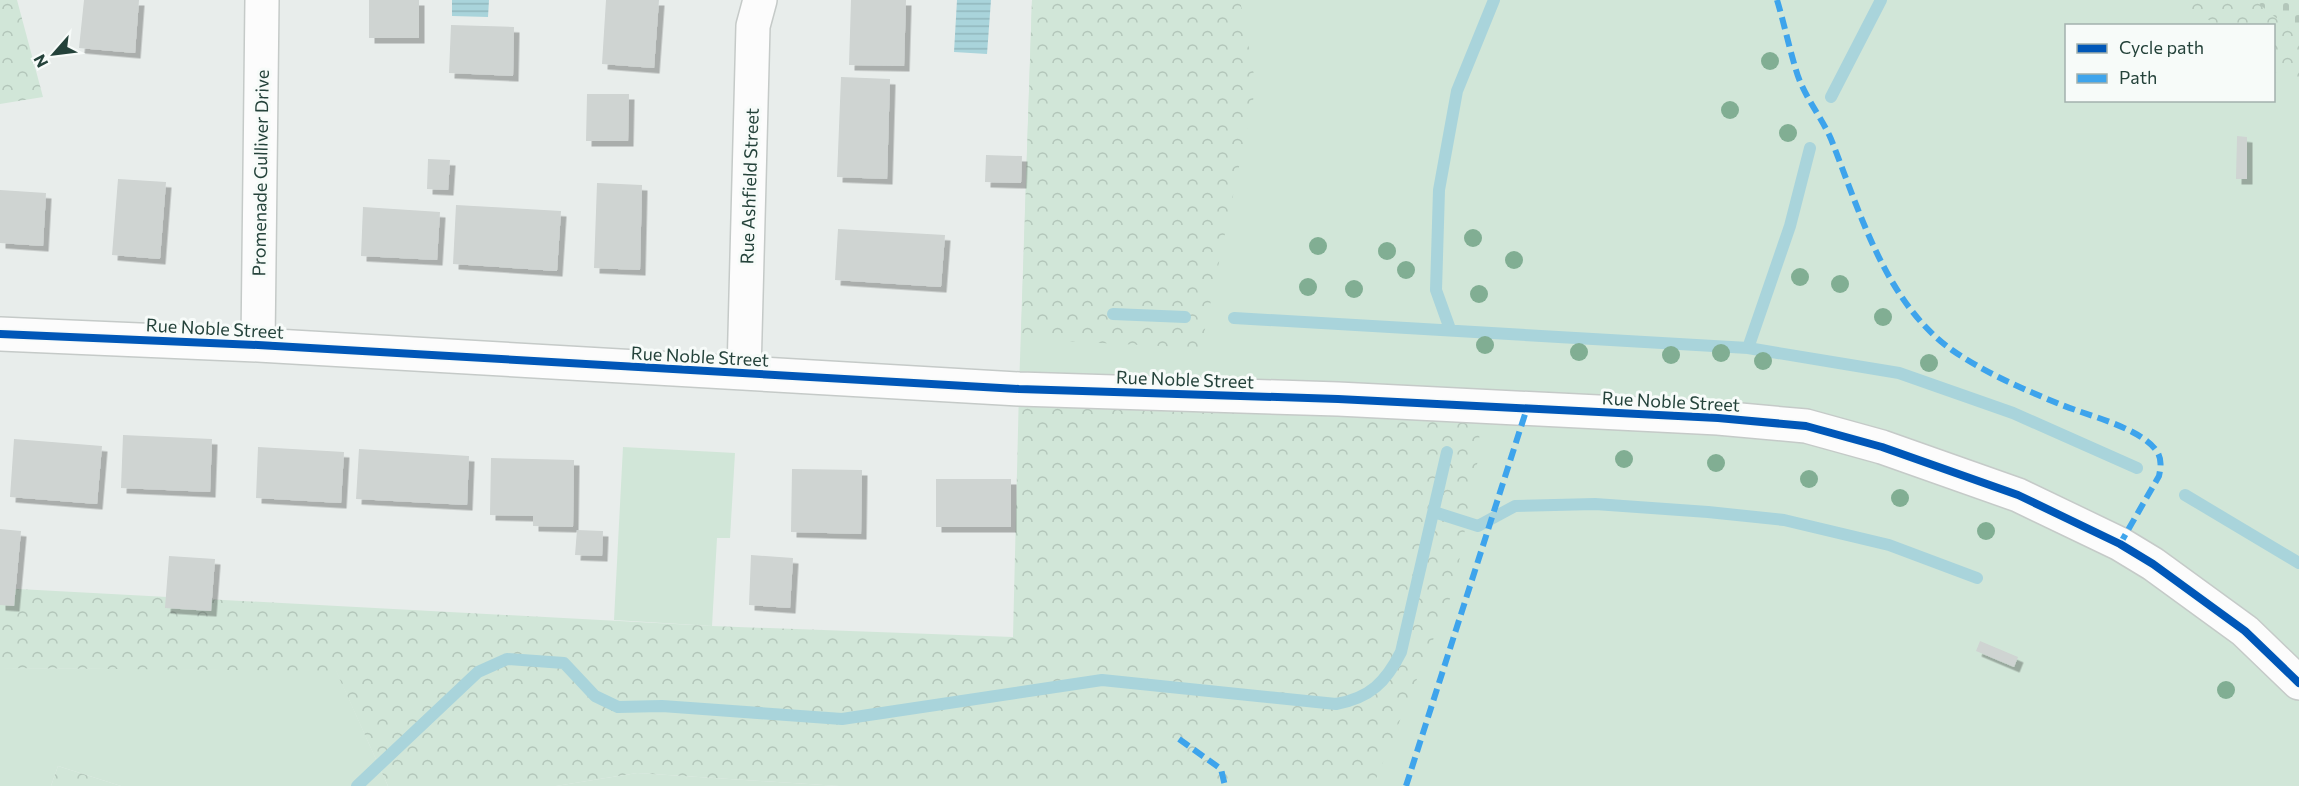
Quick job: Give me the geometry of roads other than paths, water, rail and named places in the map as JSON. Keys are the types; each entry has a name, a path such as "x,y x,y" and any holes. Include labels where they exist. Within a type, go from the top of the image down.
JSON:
{"street":[{"name":"Promenade Gulliver Drive","path":"258,345 262,0"},
{"name":"Rue Ashfield Street","path":"744,373 753,26 760,0"},
{"name":"Rue Noble Street","path":"0,334 258,345 1018,389 1599,412 1806,426 1882,447 2018,495 2120,544 2153,564 2245,631 2299,683"}],"water":[{"path":"452,0 489,0 488,17 452,16"},
{"path":"957,0 991,0 987,54 954,52"}],"waterway":[{"path":"1450,329 1436,290 1439,190 1457,91 1494,0"},
{"path":"1831,97 1881,0"},
{"path":"1748,348 1790,226 1810,148"},
{"path":"1113,314 1185,317"},
{"path":"1234,318 1748,348 1899,373 2013,413 2137,468"},
{"path":"357,786 478,672 507,659 564,663 595,696 618,707 662,706 842,719 1102,680 1336,704 1358,698 1383,680 1401,652 1447,452"},
{"path":"2185,495 2299,563"},
{"path":"1434,512 1478,526 1515,506 1595,504 1784,520 1889,545 1977,578"}]}
